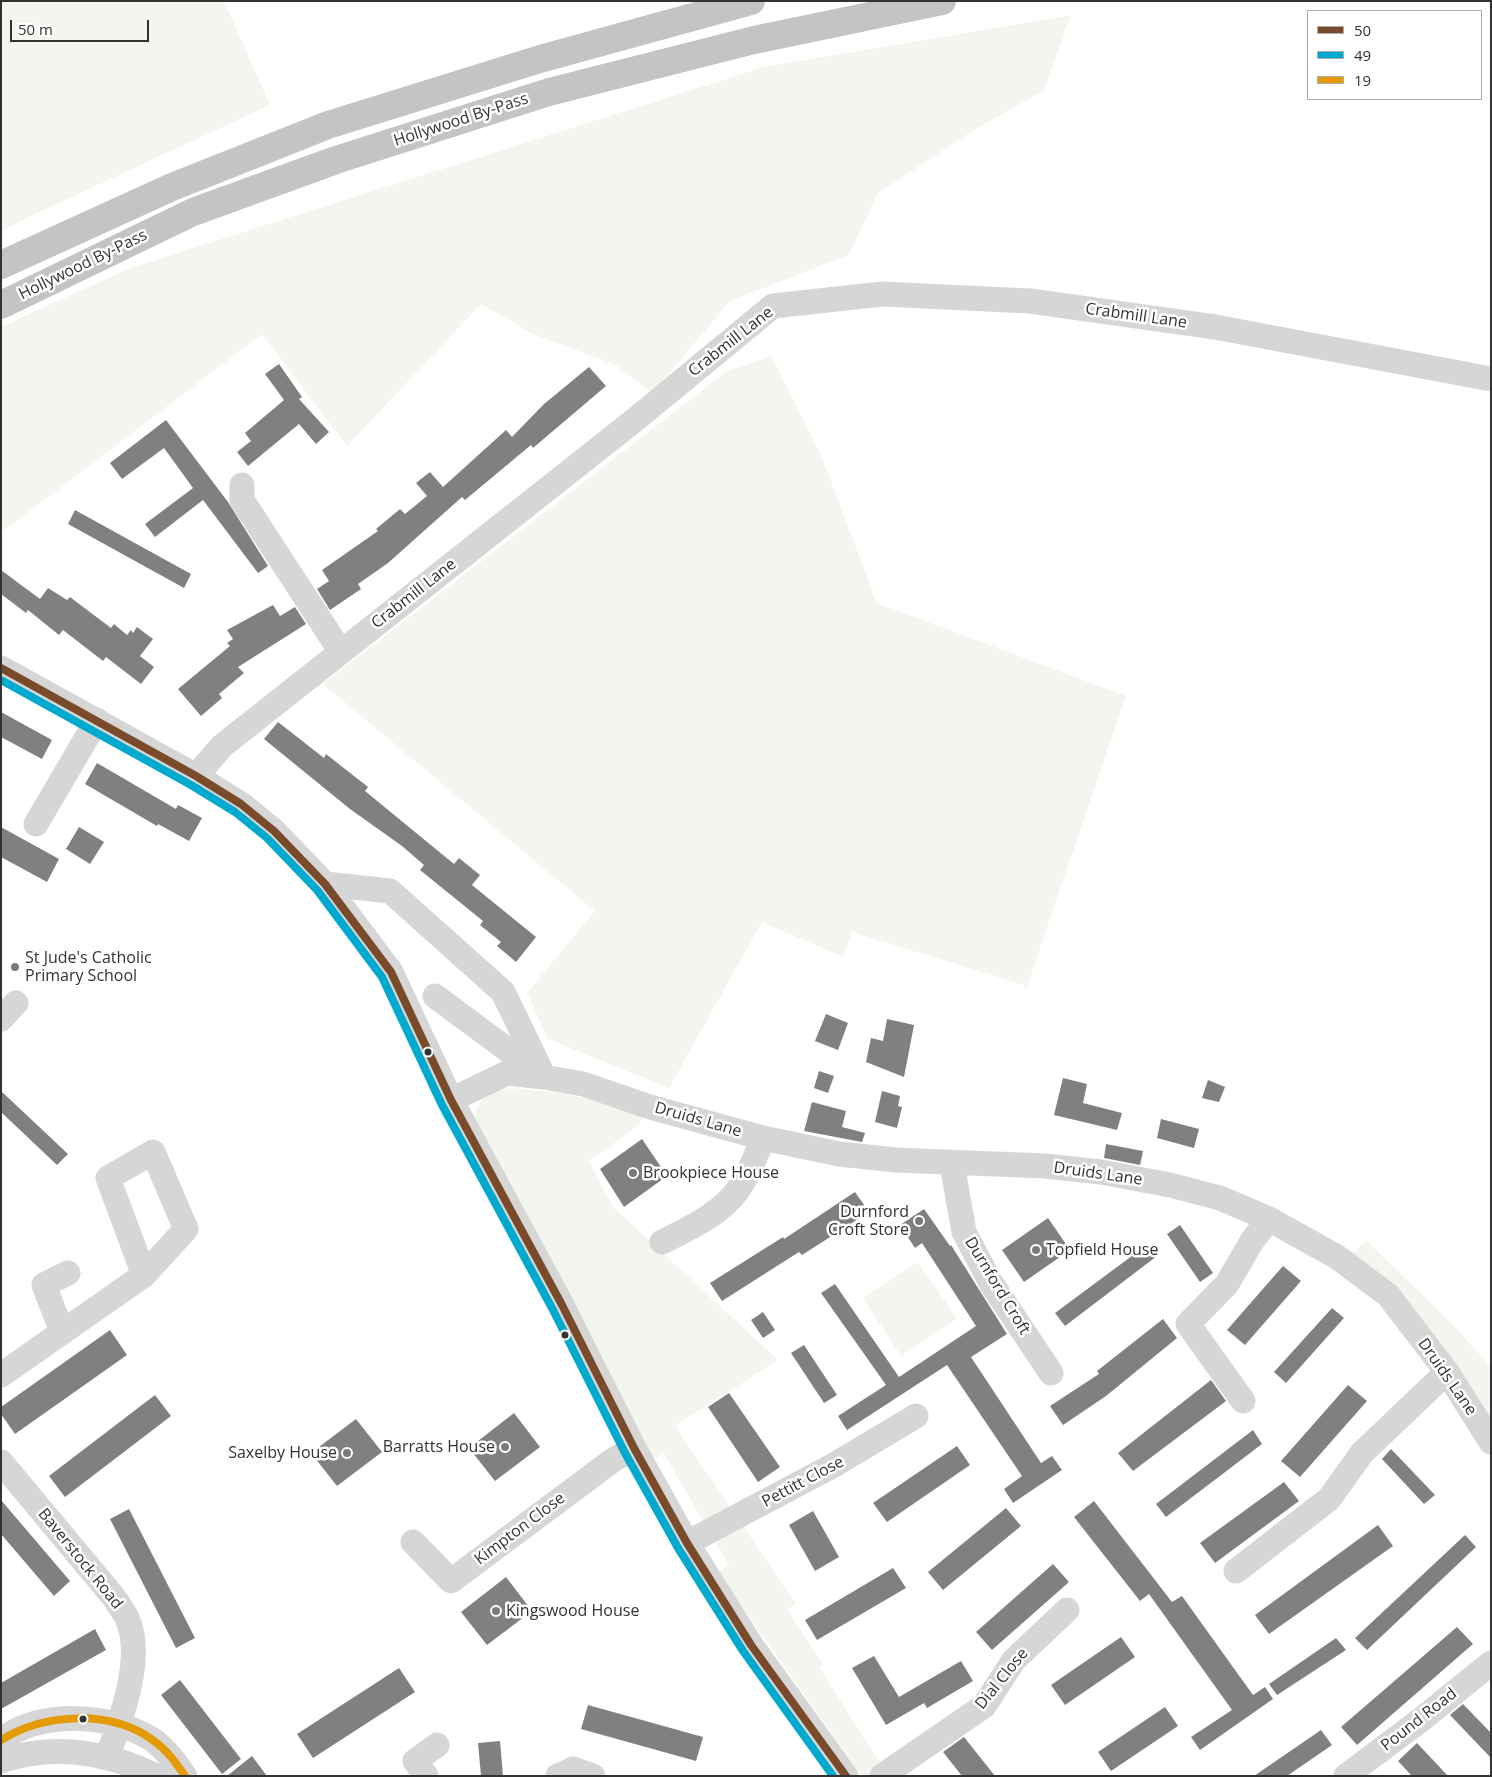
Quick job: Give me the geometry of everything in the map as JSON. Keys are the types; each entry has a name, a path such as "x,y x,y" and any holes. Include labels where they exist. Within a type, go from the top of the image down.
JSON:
{"highway":[{"name":"Hollywood By-Pass","path":"1,265 172,187 328,125 540,59 751,1"},
{"name":"Hollywood By-Pass","path":"1,305 193,212 345,157 549,92 754,40 942,1"}],"street":[{"name":"Crabmill Lane","path":"196,776 222,746 636,419 773,306 882,294 1030,301 1215,327 1491,379"},
{"path":"242,485 242,500 340,652"},
{"path":"1,668 196,776 241,804 274,830 324,884 391,972 451,1100 562,1305 634,1448 687,1543 751,1645 846,1776"},
{"path":"36,824 97,720"},
{"path":"324,884 390,891 503,992 544,1077"},
{"path":"435,996 544,1077"},
{"name":"Druids Lane","path":"451,1100 507,1073 544,1077 583,1084 650,1106 763,1138 839,1154 952,1164 1045,1166 1100,1172 1170,1185 1220,1198 1269,1219 1337,1256 1388,1296 1447,1372 1491,1442"},
{"path":"662,1242 701,1222 732,1197 754,1161 763,1138"},
{"name":"Durnford Croft","path":"952,1164 964,1232 991,1283 1051,1373"},
{"path":"1243,1401 1188,1324 1227,1284 1252,1241 1269,1219"},
{"path":"62,1332 44,1285 68,1273"},
{"path":"1,1375 144,1275"},
{"path":"1236,1572 1329,1499 1362,1453 1447,1372"},
{"name":"Pettitt Close","path":"687,1543 834,1466 916,1416"},
{"name":"Kimpton Close","path":"414,1542 451,1581 613,1460 634,1448"},
{"name":"Baverstock Road","path":"1,1462 112,1595 127,1619 133,1640 134,1665 119,1724 107,1758"},
{"name":"Dial Close","path":"882,1776 984,1706 1014,1660 1067,1610"},
{"name":"Pound Road","path":"1346,1776 1414,1725 1491,1663"},
{"path":"1,1740 33,1723 58,1718 119,1724 150,1738 174,1760 186,1776"},
{"path":"426,1776 416,1761 437,1745"},
{"path":"1,1761 35,1753 74,1750 138,1767 156,1776"},
{"path":"558,1776 573,1769 593,1776"}],"shaded area":[{"path":"1,1 224,1 270,105 31,216 1,232"},
{"path":"1071,15 1044,90 966,135 878,193 849,255 730,301 652,393 616,365 533,334 481,304 347,446 262,334 1,533 1,327 130,268 764,67"},
{"path":"771,356 823,460 877,603 1126,696 1027,986 852,932 843,957 762,922 669,1088 548,1039 527,993 595,911 323,684 727,371"},
{"path":"510,1088 563,1093 646,1115 635,1128 589,1161 612,1206 778,1360 675,1426 796,1604 787,1609 824,1665 819,1667 877,1758 896,1776 862,1776 718,1573 729,1565 664,1454 651,1459 474,1122 481,1101 495,1092"},
{"path":"1366,1240 1453,1325 1491,1367 1491,1424 1352,1254"},
{"path":"918,1262 957,1319 901,1356 863,1298"}],"building":[{"path":"279,364 302,397 299,399 329,432 316,444 299,424 248,466 237,452 251,441 245,433 284,400 265,374"},
{"path":"589,367 606,386 533,448 531,445 465,500 462,497 388,563 358,584 361,589 330,610 317,589 329,581 322,570 378,531 376,529 400,509 405,514 427,496 416,483 430,472 443,487 506,430 512,437 544,404"},
{"path":"166,420 228,502 268,566 258,573 203,500 155,537 145,524 193,488 164,448 122,479 110,463"},
{"path":"75,510 191,574 184,588 68,524"},
{"path":"1,570 40,599 48,588 67,600 70,597 111,628 114,624 127,635 131,630 133,633 137,627 153,639 140,656 154,667 141,684 106,657 103,661 63,630 59,635 28,610 26,613 1,594"},
{"path":"273,605 280,616 295,607 306,624 238,667 244,673 219,694 222,698 201,716 178,689 230,646 227,643 233,639 227,630"},
{"path":"1,712 52,740 42,759 1,737"},
{"path":"278,722 324,758 326,754 368,787 365,791 454,864 459,858 480,875 472,885 536,937 516,962 497,946 501,942 480,925 483,921 420,870 424,865 402,846 350,809 264,739"},
{"path":"97,763 176,809 178,805 202,818 189,841 158,824 157,826 85,784"},
{"path":"1,827 59,859 47,882 1,857"},
{"path":"79,827 104,842 90,864 66,849"},
{"path":"826,1014 848,1023 838,1050 815,1041"},
{"path":"887,1019 914,1025 904,1077 866,1062 871,1038 883,1041"},
{"path":"819,1071 834,1076 828,1093 814,1088"},
{"path":"1063,1078 1087,1084 1083,1103 1122,1113 1117,1130 1054,1115"},
{"path":"1208,1080 1225,1087 1219,1102 1202,1098"},
{"path":"1,1091 68,1154 57,1165 1,1112"},
{"path":"882,1091 900,1096 898,1106 902,1107 897,1128 875,1122"},
{"path":"812,1102 846,1111 842,1127 865,1133 862,1142 804,1131"},
{"path":"1161,1119 1199,1129 1194,1148 1157,1138"},
{"name":"Brookpiece House","path":"642,1139 667,1176 624,1207 600,1169"},
{"path":"1106,1144 1143,1151 1140,1165 1104,1158"},
{"path":"855,1192 869,1212 802,1255 799,1252 722,1301 710,1283 783,1237 784,1239"},
{"path":"924,1209 951,1245 1007,1334 971,1357 1041,1463 1052,1456 1062,1470 1013,1503 1004,1489 1022,1476 947,1365 847,1430 838,1416 886,1385 821,1293 835,1284 899,1377 976,1326 922,1243 915,1248 900,1225"},
{"name":"Topfield House","path":"1048,1218 1070,1250 1024,1282 1002,1250"},
{"path":"1180,1225 1213,1273 1200,1282 1167,1234"},
{"path":"1148,1244 1157,1256 1065,1326 1055,1313"},
{"path":"1283,1266 1301,1281 1245,1345 1227,1330"},
{"path":"1332,1308 1344,1318 1286,1383 1274,1372"},
{"path":"763,1312 775,1330 763,1338 751,1320"},
{"path":"1163,1319 1177,1338 1106,1396 1063,1425 1050,1406 1099,1374 1097,1371"},
{"path":"110,1330 127,1355 15,1434 1,1414 1,1407"},
{"path":"804,1345 837,1395 824,1403 791,1353"},
{"path":"1211,1380 1226,1401 1133,1471 1118,1453"},
{"path":"1348,1385 1367,1401 1300,1477 1281,1461"},
{"path":"729,1393 780,1467 758,1482 708,1407"},
{"path":"155,1395 171,1416 65,1497 49,1476"},
{"name":"Barratts House","path":"514,1413 540,1447 495,1481 469,1448"},
{"name":"Saxelby House","path":"356,1419 382,1452 337,1486 311,1453"},
{"path":"1253,1430 1262,1444 1166,1517 1156,1504"},
{"path":"957,1446 970,1465 887,1522 873,1503"},
{"path":"1391,1449 1435,1495 1424,1504 1382,1459"},
{"path":"1284,1482 1299,1501 1215,1563 1200,1543"},
{"path":"1,1500 70,1581 54,1596 1,1534"},
{"path":"1094,1501 1172,1602 1182,1596 1253,1695 1265,1687 1273,1699 1200,1750 1191,1737 1232,1710 1149,1594 1140,1601 1074,1517"},
{"path":"1006,1508 1021,1526 943,1590 928,1572"},
{"path":"129,1509 195,1638 176,1648 110,1519"},
{"path":"813,1511 839,1557 815,1571 789,1525"},
{"path":"1378,1525 1393,1546 1269,1634 1255,1615"},
{"path":"1465,1535 1476,1547 1367,1650 1355,1638"},
{"path":"1053,1564 1069,1582 992,1650 976,1632"},
{"path":"893,1568 906,1588 817,1640 805,1620"},
{"name":"Kingswood House","path":"506,1577 532,1611 487,1645 461,1612"},
{"path":"1457,1627 1473,1644 1357,1745 1341,1727"},
{"path":"95,1629 106,1650 1,1709 1,1683"},
{"path":"1121,1637 1135,1657 1065,1705 1051,1685"},
{"path":"1336,1638 1346,1650 1277,1695 1269,1684"},
{"path":"874,1656 899,1697 961,1661 973,1681 927,1708 924,1703 886,1725 852,1668"},
{"path":"399,1668 415,1692 313,1758 297,1734"},
{"path":"180,1680 241,1759 222,1774 161,1695"},
{"path":"1463,1704 1491,1733 1491,1758 1450,1715"},
{"path":"588,1705 703,1737 696,1761 581,1729"},
{"path":"1165,1707 1178,1726 1111,1771 1098,1752"},
{"path":"1321,1730 1332,1745 1287,1776 1254,1776"},
{"path":"964,1737 995,1776 962,1776 943,1752"},
{"path":"500,1741 503,1776 481,1776 478,1743"},
{"path":"1417,1743 1448,1776 1412,1776 1398,1761"},
{"path":"252,1756 267,1776 227,1776"}],"transit line":[{"name":"50","path":"1,668 196,776 241,804 274,831 325,884 391,972 451,1100 562,1305 634,1448 687,1543 751,1645 846,1776"},
{"name":"49","path":"1,680 191,785 235,812 267,838 317,890 382,977 442,1105 553,1310 625,1453 678,1548 743,1651 833,1776"},
{"name":"19","path":"1,1740 37,1724 78,1718 98,1720 118,1724 137,1731 154,1741 175,1762 185,1776"}],"place":[{"name":"St Jude's Catholic Primary School","path":"15,967"},
{"name":"Brookpiece House","path":"633,1173"},
{"name":"Durnford Croft Store","path":"919,1221"},
{"name":"Topfield House","path":"1036,1250"},
{"name":"Barratts House","path":"505,1447"},
{"name":"Saxelby House","path":"347,1453"},
{"name":"Kingswood House","path":"496,1611"}]}
